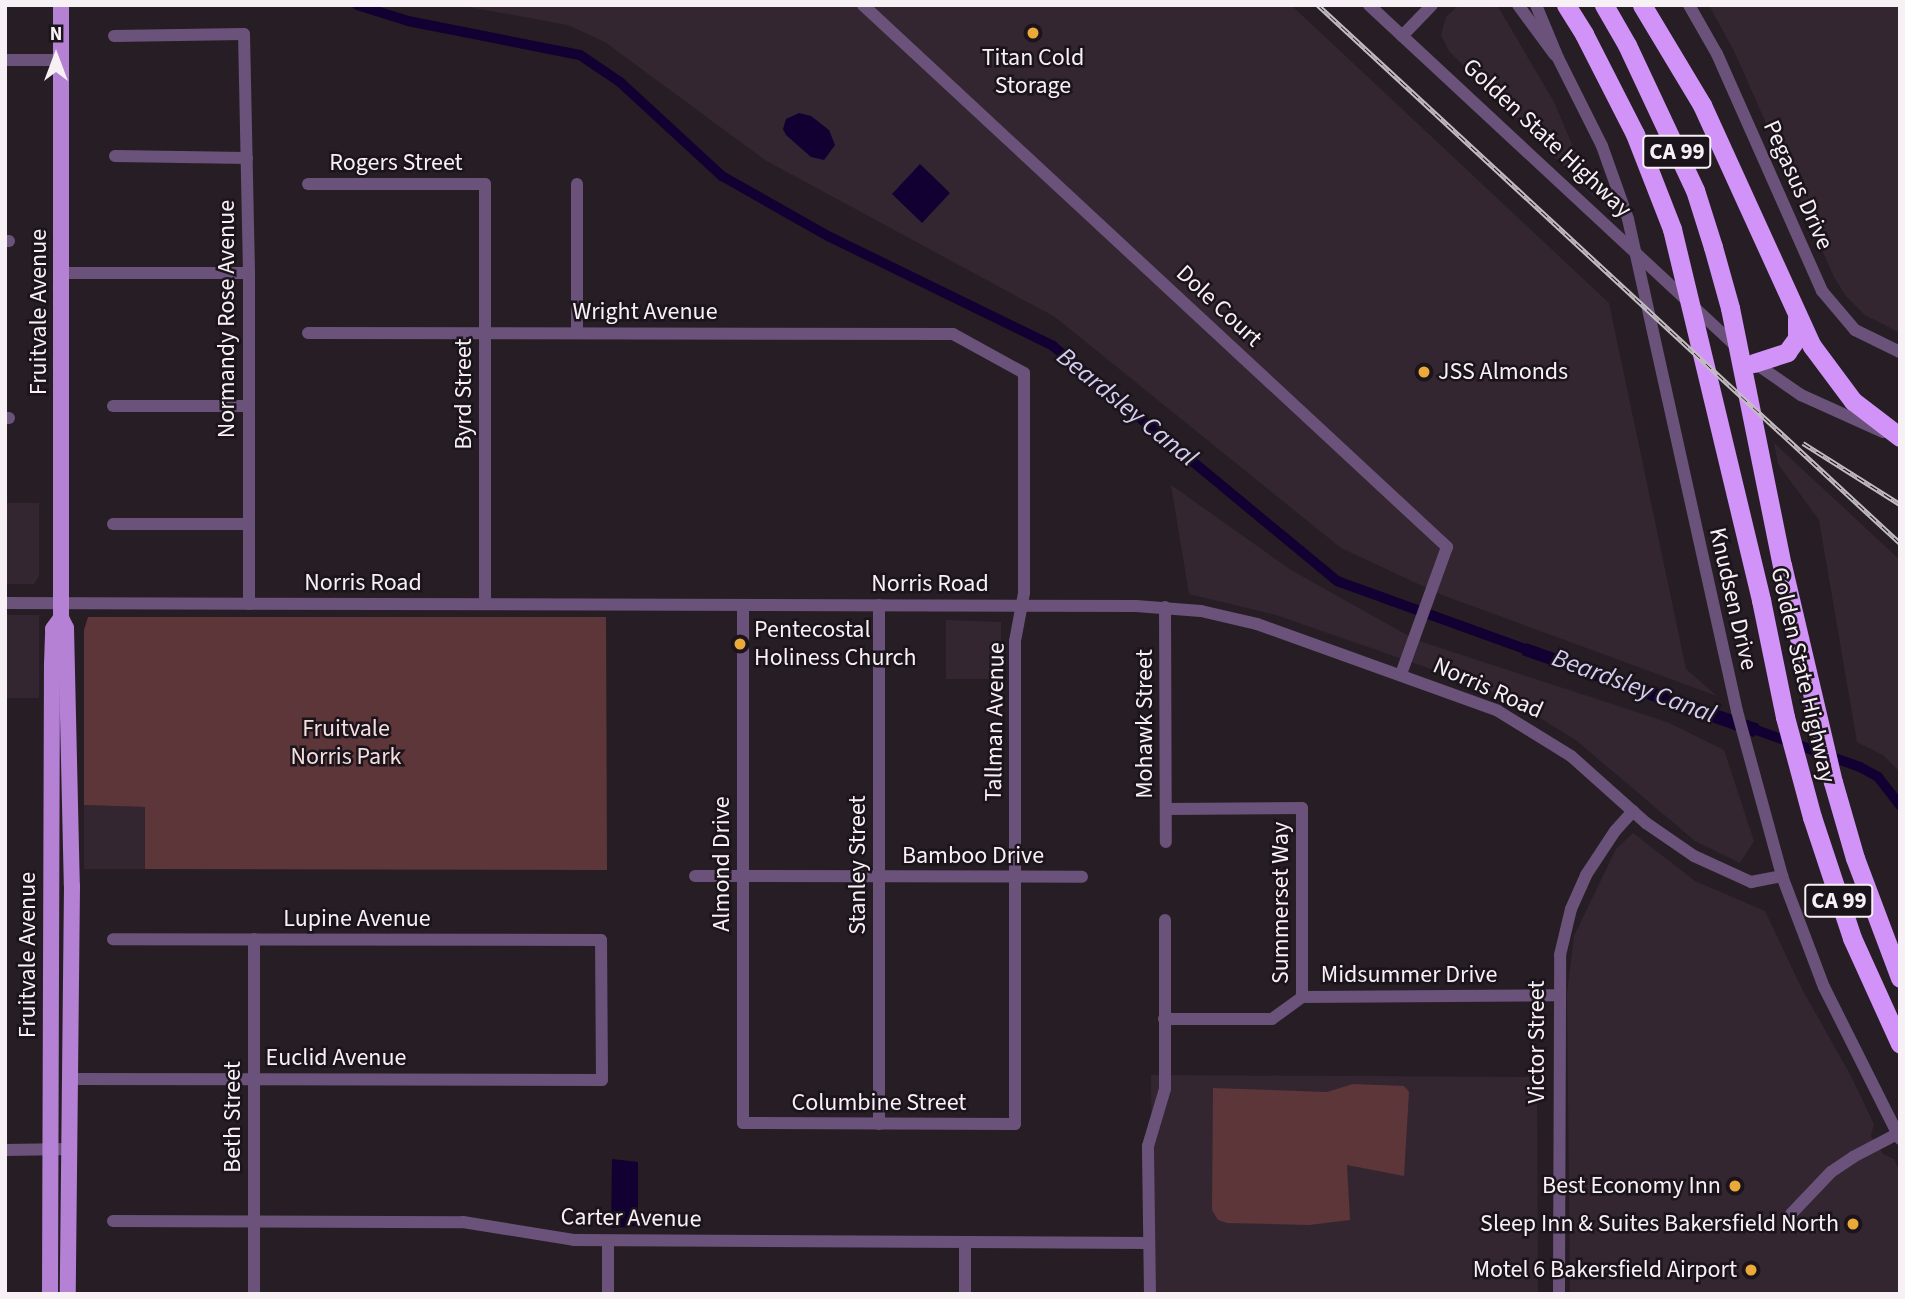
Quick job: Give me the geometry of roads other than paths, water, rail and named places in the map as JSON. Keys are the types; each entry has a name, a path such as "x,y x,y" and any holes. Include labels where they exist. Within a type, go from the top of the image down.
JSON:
{"highway":[{"name":"Golden State Highway","path":"1566,5 1635,134 1658,191 1684,271 1799,771 1852,938 1900,1044"},
{"name":"Golden State Highway","path":"1604,5 1627,45 1695,190 1730,307 1782,565 1833,782 1855,858 1900,978"},
{"path":"1642,5 1702,105 1812,346 1836,382 1873,418 1900,438"},
{"path":"1754,363 1779,357 1793,346 1799,329 1796,314"}],"main road":[{"name":"Fruitvale Avenue","path":"61,5 61,611 66,628 70,838 68,1294"},
{"name":"Fruitvale Avenue","path":"50,1294 53,628 61,611"},
{"path":"51,838 70,838"}],"street":[{"name":"Dole Court","path":"863,5 1447,547 1401,674"},
{"name":"Golden State Highway","path":"1369,5 1754,363"},
{"path":"1402,36 1432,5"},
{"name":"Knudsen Drive","path":"1518,5 1558,58"},
{"name":"Knudsen Drive","path":"1536,5 1558,58 1602,146 1628,219 1744,741 1782,876 1824,987 1898,1137"},
{"name":"Pegasus Drive","path":"1689,5 1717,54 1822,291 1855,330 1900,352"},
{"name":"Normandy Rose Avenue","path":"114,36 244,34 249,273 249,604"},
{"path":"5,60 61,60"},
{"path":"115,156 247,158"},
{"name":"Rogers Street","path":"308,184 485,184"},
{"name":"Byrd Street","path":"485,184 485,604"},
{"path":"577,333 578,184"},
{"path":"61,273 249,273"},
{"name":"Wright Avenue","path":"308,332 953,334 979,348"},
{"name":"Tallman Avenue","path":"979,348 1024,373 1023,606 1015,641 1015,1124"},
{"path":"1754,363 1801,395 1900,438"},
{"path":"113,405 249,405"},
{"path":"113,524 249,524"},
{"name":"Norris Road","path":"5,603 61,611 249,604 1165,607 1201,611 1257,624 1472,699 1524,724 1571,756 1669,840 1720,870 1751,882 1782,876"},
{"name":"Almond Drive","path":"743,605 743,1123"},
{"name":"Stanley Street","path":"879,605 879,1124"},
{"name":"Mohawk Street","path":"1165,607 1166,842"},
{"name":"Summerset Way","path":"1166,809 1302,808 1302,997"},
{"name":"Victor Street","path":"1559,1294 1558,995 1564,934 1579,889 1602,850 1633,811"},
{"name":"Bamboo Drive","path":"695,876 1082,877"},
{"path":"1150,1294 1148,1146 1165,1089 1166,920"},
{"name":"Lupine Avenue","path":"113,939 601,940 602,1080"},
{"name":"Beth Street","path":"254,939 254,1294"},
{"name":"Midsummer Drive","path":"1302,997 1558,995"},
{"path":"1164,1019 1272,1019 1302,997"},
{"name":"Euclid Avenue","path":"70,1079 602,1080"},
{"name":"Columbine Street","path":"743,1123 1015,1124"},
{"path":"1791,1214 1831,1172 1853,1157 1898,1137"},
{"path":"5,1150 70,1149"},
{"name":"Carter Avenue","path":"113,1221 463,1222 508,1227 550,1238 608,1241 1149,1243"},
{"path":"608,1241 608,1294"},
{"path":"965,1242 965,1294"}],"water":[{"path":"799,113 811,116 829,130 835,145 824,160 811,157 786,135 783,129 786,119"},
{"path":"920,164 950,193 922,223 892,194"},
{"path":"1526,643 1759,724 1754,737 1522,655"},
{"path":"612,1159 638,1162 638,1226 611,1228"}],"waterway":[{"name":"Beardsley Canal","path":"357,5 408,21 580,55 620,82 722,176 830,237 1053,346 1337,581 1536,653"},
{"name":"Beardsley Canal","path":"1745,726 1860,767 1878,777 1900,805"}],"railway":[{"path":"1318,5 1900,543"},
{"path":"1803,443 1900,504"}],"place":[{"name":"Titan Cold Storage","path":"1033,33"},
{"name":"JSS Almonds","path":"1424,372"},
{"name":"Pentecostal Holiness Church","path":"740,644"},
{"name":"Best Economy Inn","path":"1735,1186"},
{"name":"Sleep Inn & Suites Bakersfield North","path":"1853,1224"},
{"name":"Motel 6 Bakersfield Airport","path":"1751,1270"}],"park label":[{"name":"Fruitvale Norris Park","path":"346,743"}]}
